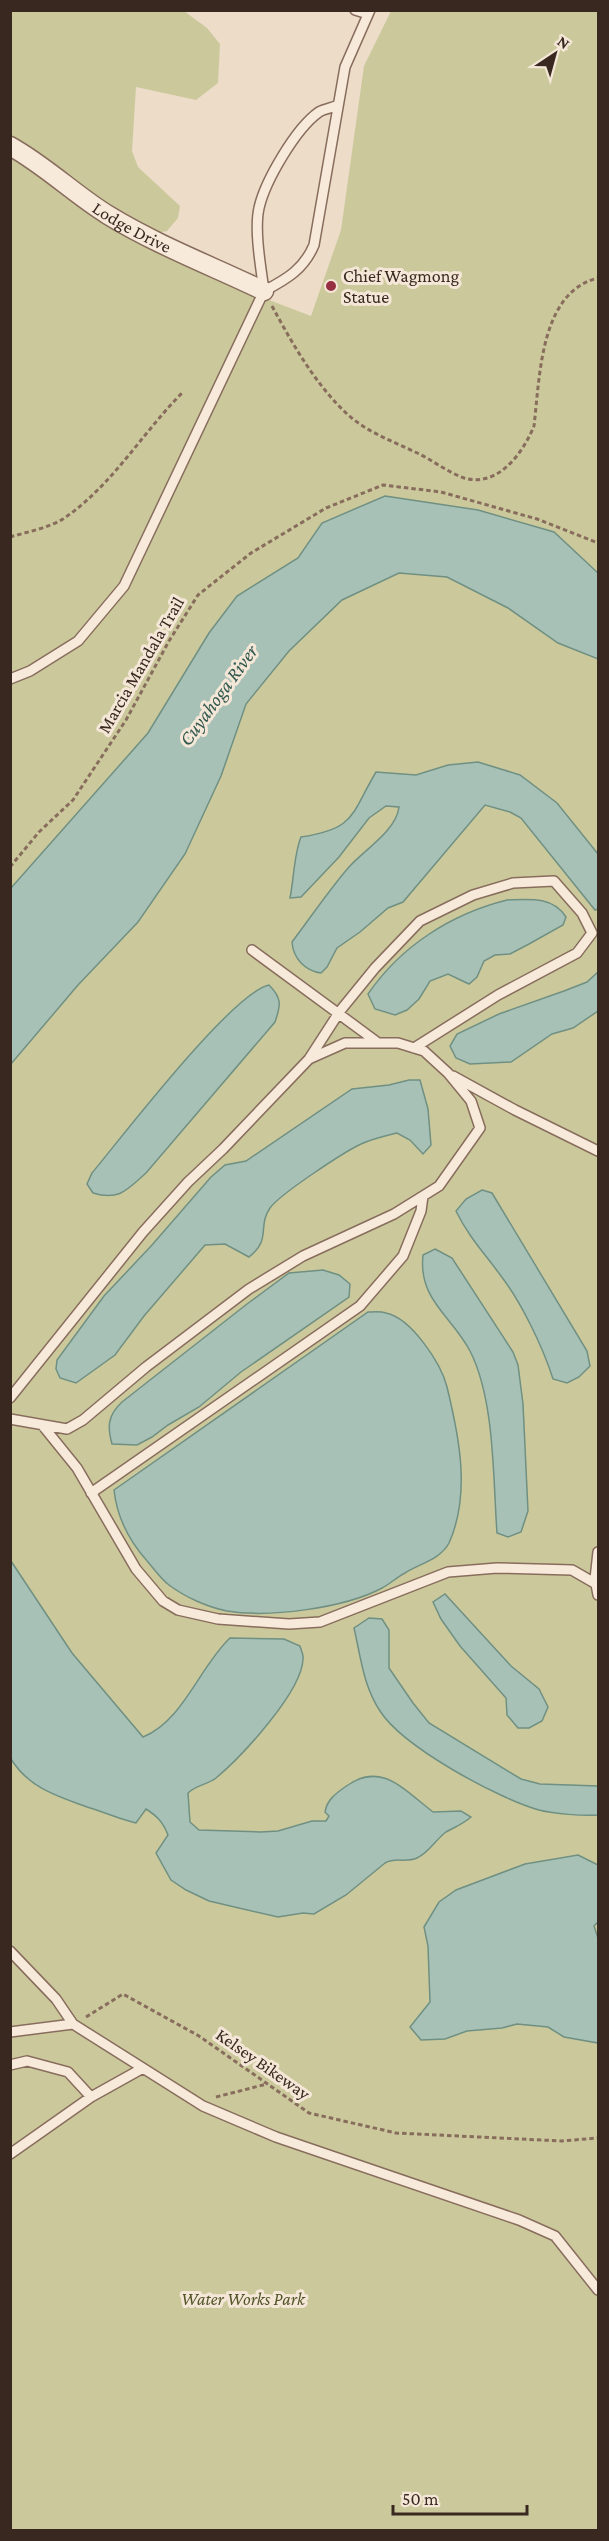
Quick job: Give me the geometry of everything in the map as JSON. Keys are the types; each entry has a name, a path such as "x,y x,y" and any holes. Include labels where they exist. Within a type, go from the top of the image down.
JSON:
{"street":[{"name":"Lodge Drive","path":"10,146 40,164 78,195 109,216 264,291"}],"lane":[{"path":"264,291 289,279 308,260 314,245 336,106 345,67 368,12 355,10"},
{"path":"10,679 30,671 78,641 124,586 264,291 259,252 259,209 279,161 297,133 320,111 336,106"},
{"path":"10,1398 143,1232 188,1182 223,1149 309,1059 338,1014 375,968 420,921 473,895 513,883 554,880 582,913 592,933 577,953 498,995 414,1048"},
{"path":"252,950 377,1042"},
{"path":"10,1419 67,1429 83,1420 146,1366 249,1289 303,1256 394,1214 439,1186 480,1128 471,1101 448,1073 424,1051 398,1043 345,1043 309,1059"},
{"path":"448,1073 515,1110 598,1151"},
{"path":"91,1493 360,1306 403,1256 421,1211 423,1196"},
{"path":"43,1426 77,1468 136,1569 163,1600 178,1610 218,1619 290,1624 320,1622 448,1572 497,1568 572,1570 598,1585"},
{"path":"598,1552 598,1595"},
{"path":"10,1952 56,1999 73,2024 197,2102 276,2137 519,2220 555,2236 598,2290"},
{"path":"10,2032 73,2024"},
{"path":"10,2065 27,2061 68,2072 91,2097"},
{"path":"10,2154 91,2097 143,2068"}],"path":[{"path":"264,291 289,338 311,371 344,411 377,435 417,452 465,478 478,479 505,469 518,458 534,426 550,327 557,310 573,289 586,281 598,278"},
{"path":"10,537 61,520 102,487 159,416 183,392"},
{"name":"Marcia Mandala Trail","path":"10,867 39,832 73,800 126,720 169,641 198,595 251,553 326,508 383,484 441,492 537,519 598,543"},
{"name":"Kelsey Bikeway","path":"73,2024 123,1994 199,2036 309,2113 396,2133 562,2140 598,2138"},
{"path":"197,2102 267,2084"}],"green space":[{"name":"Water Works Park","path":"11,11 184,11 207,28 220,44 218,83 196,100 136,87 132,151 138,167 180,206 178,218 167,231 156,233 69,185 64,197 238,288 311,316 341,230 364,66 391,11 598,11 598,2530 11,2530"}],"water":[{"name":"Cuyahoga River","path":"385,496 478,510 554,532 598,573 598,659 558,643 508,608 447,577 399,573 342,600 289,651 246,704 221,776 185,854 138,922 78,985 11,1064 11,888 148,733 209,633 237,596 298,558 322,523"},
{"path":"478,762 520,775 557,803 598,854 598,909 595,910 521,818 510,812 485,805 403,902 388,908 337,948 327,967 321,973 305,967 297,958 292,942 349,867 386,832 397,816 399,807 386,806 369,818 339,857 301,897 290,898 295,858 301,837 319,834 342,824 356,809 376,772 416,775 448,765"},
{"path":"532,899 547,902 561,910 566,917 563,925 529,944 510,954 495,955 484,961 477,977 469,984 448,974 430,981 419,999 407,1010 395,1015 375,1009 368,994 381,977 412,947 447,923 486,906 507,900"},
{"path":"598,972 598,1011 573,1028 552,1034 511,1062 470,1064 456,1058 450,1046 457,1034 499,1014 587,982"},
{"path":"269,985 279,1002 275,1022 146,1173 128,1189 116,1195 93,1193 87,1184 92,1173 178,1068 230,1013 252,994"},
{"path":"420,1080 428,1109 431,1145 423,1154 410,1140 397,1133 365,1142 341,1155 299,1184 270,1208 264,1221 260,1244 249,1257 225,1244 205,1245 144,1316 115,1355 76,1383 60,1378 56,1369 57,1360 104,1296 211,1177 225,1165 246,1161 352,1089 389,1085"},
{"path":"482,1190 492,1193 587,1351 590,1366 579,1377 567,1383 553,1379 524,1312 501,1276 471,1237 456,1211 466,1199"},
{"path":"435,1249 452,1258 513,1352 518,1365 523,1404 528,1511 521,1532 508,1537 497,1533 491,1440 484,1393 478,1371 463,1339 438,1307 426,1284 423,1255"},
{"path":"323,1270 339,1275 350,1284 349,1297 241,1372 199,1407 152,1437 137,1445 112,1444 109,1432 111,1416 122,1402 289,1273"},
{"path":"368,1312 384,1312 405,1323 432,1354 444,1377 459,1445 461,1465 460,1505 456,1524 445,1549 382,1588 348,1601 306,1610 264,1613 227,1611 196,1601 169,1585 141,1554 130,1537 121,1520 114,1490"},
{"path":"11,1561 72,1653 143,1737 169,1719 230,1638 284,1639 300,1646 303,1657 300,1673 282,1706 254,1740 216,1778 188,1793 190,1822 199,1830 278,1831 312,1821 326,1821 329,1816 325,1812 326,1808 332,1798 358,1779 370,1776 392,1781 433,1812 461,1811 471,1817 446,1832 422,1855 413,1859 393,1860 385,1863 346,1895 314,1914 303,1913 278,1917 209,1901 186,1890 171,1880 156,1853 168,1835 162,1823 153,1814 146,1809 136,1823 65,1799 35,1784 18,1769 11,1759"},
{"path":"445,1594 511,1666 539,1689 548,1707 542,1721 529,1728 518,1728 507,1715 506,1698 460,1646 441,1619 433,1602"},
{"path":"369,1618 382,1619 389,1630 389,1668 429,1723 521,1779 540,1784 598,1786 598,1815 553,1813 521,1804 452,1770 409,1740 380,1711 366,1681 354,1628"},
{"path":"578,1855 598,1865 598,1922 594,1926 598,1938 598,2043 564,2037 548,2027 517,2024 502,2028 467,2031 445,2039 421,2040 410,2027 430,2002 428,1946 424,1927 439,1902 456,1890 525,1864"}],"place":[{"name":"Chief Wagmong Statue","path":"331,286"}]}
